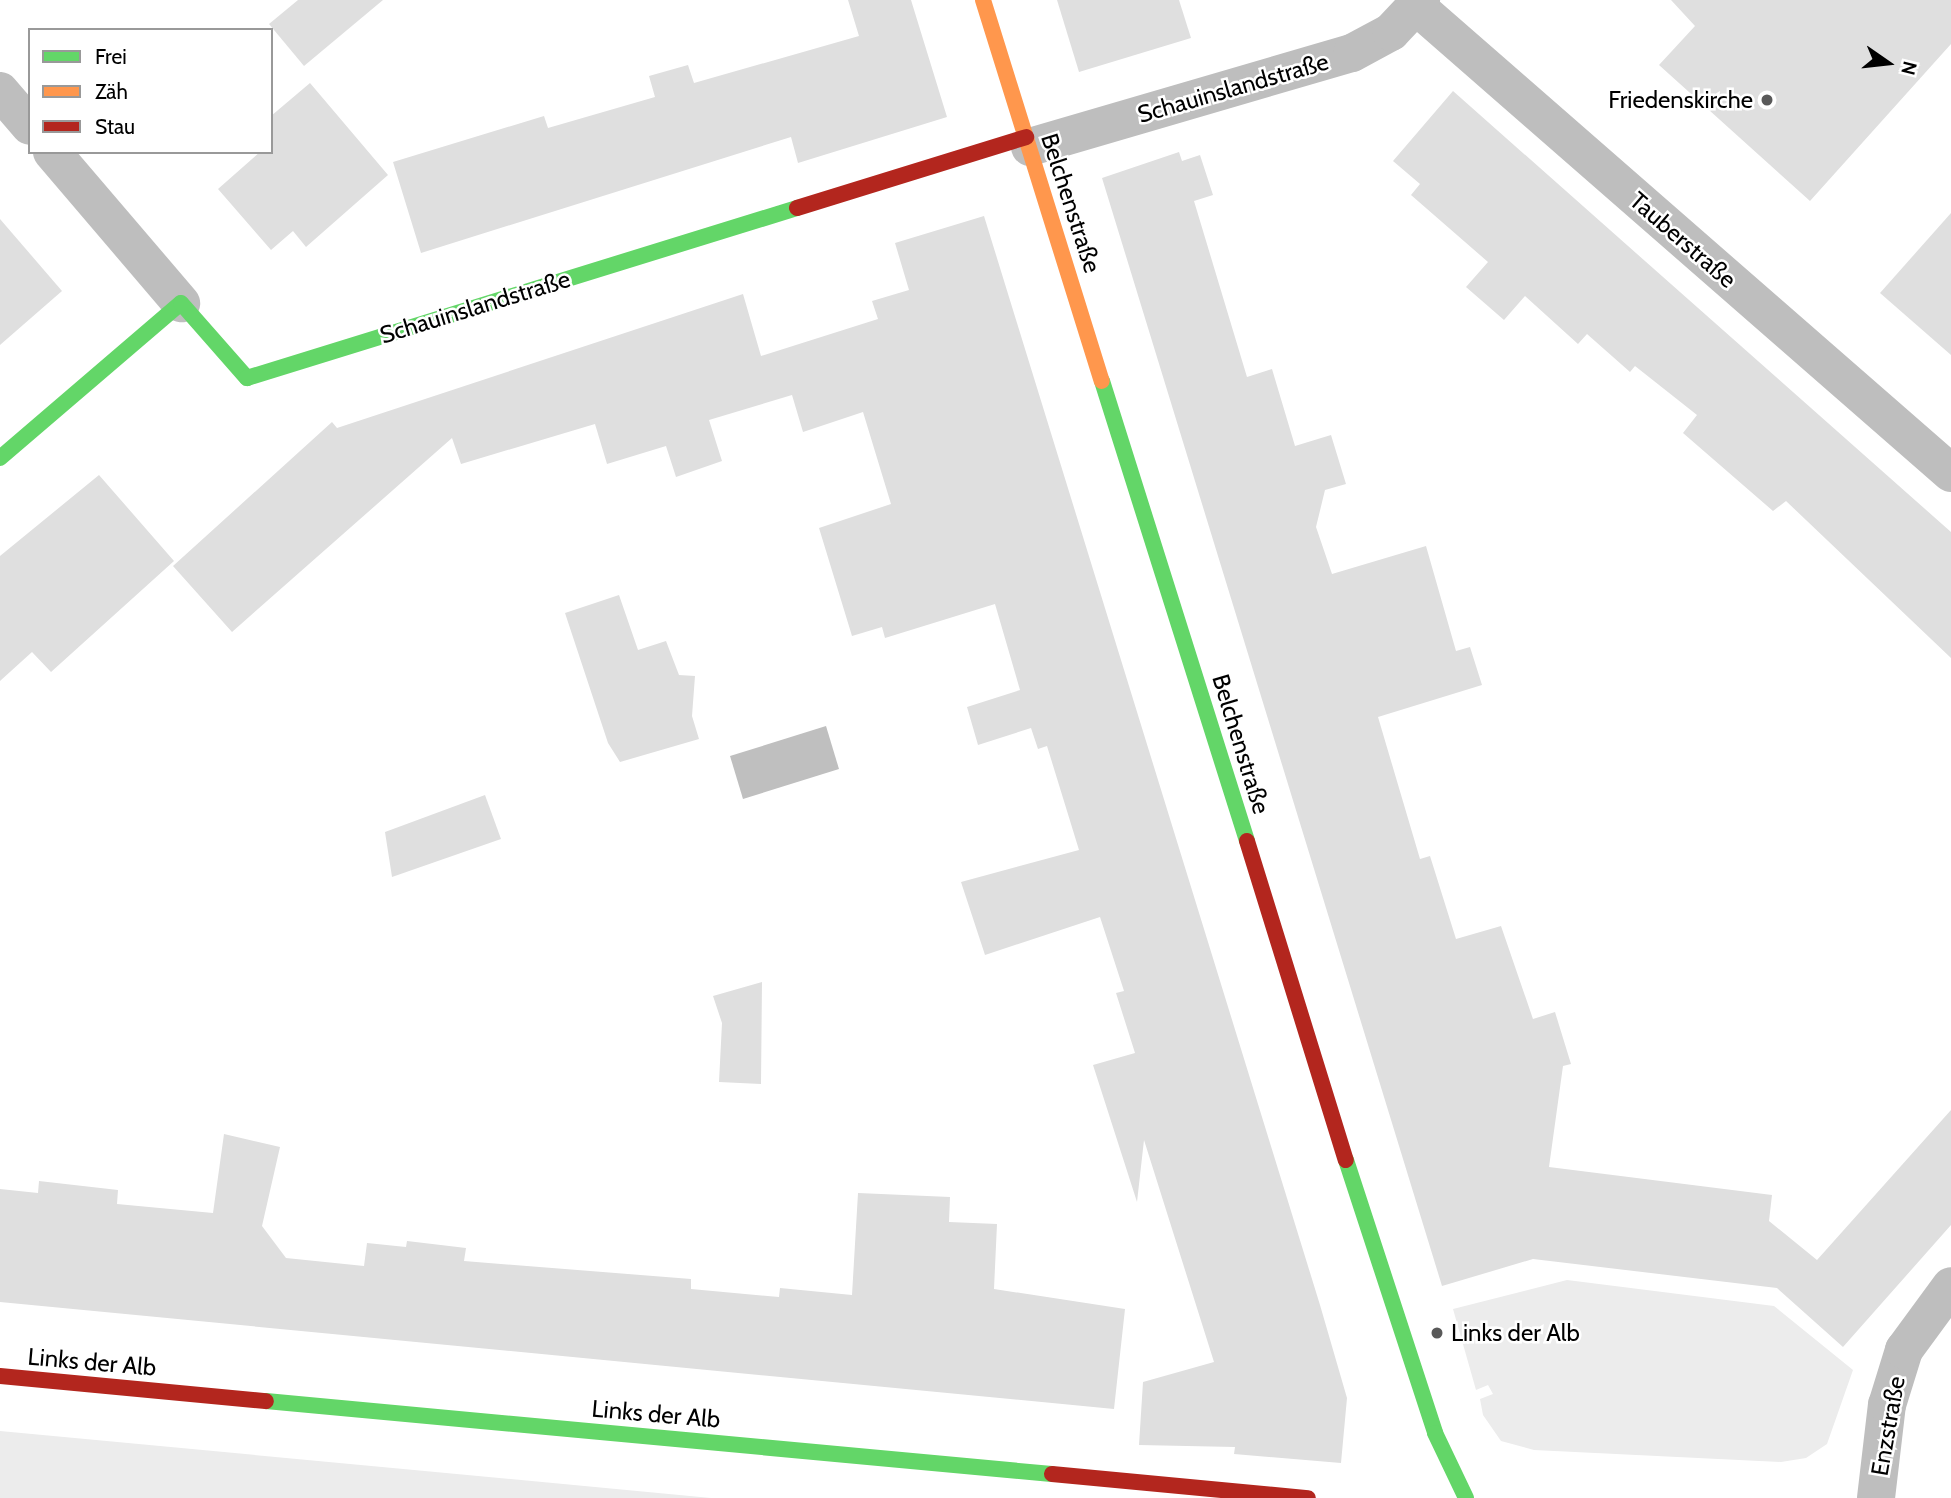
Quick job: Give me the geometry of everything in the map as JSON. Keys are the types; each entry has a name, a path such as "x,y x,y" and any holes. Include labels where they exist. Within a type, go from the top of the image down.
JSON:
{"street":[{"name":"Belchenstraße","path":"983,0 1388,1293 1434,1433 1466,1498"},
{"name":"Schauinslandstraße","path":"181,303 247,378 1028,142 1352,53 1391,32 1418,3"},
{"name":"Tauberstraße","path":"1418,3 1951,473"},
{"path":"0,91 28,124"},
{"path":"0,458 181,303 54,154"},
{"name":"Enzstraße","path":"1876,1498 1887,1405 1904,1350 1951,1286"},
{"name":"Links der Alb","path":"0,1376 1308,1498"}],"shaded area":[{"path":"826,726 839,769 743,799 730,756"},
{"path":"1567,1280 1774,1306 1853,1370 1827,1444 1806,1458 1781,1462 1534,1450 1501,1441 1483,1415 1480,1399 1493,1394 1488,1385 1476,1390 1453,1309"},
{"path":"0,1431 711,1498 0,1498"}],"building":[{"path":"298,0 383,0 304,66 269,24"},
{"path":"848,0 911,0 947,117 798,163 791,137 421,253 393,162 544,116 548,128 655,97 649,76 688,65 694,83 859,36"},
{"path":"1057,0 1179,0 1191,38 1079,72"},
{"path":"1671,0 1951,0 1951,44 1810,201 1659,65 1695,26"},
{"path":"310,83 388,175 306,247 293,231 271,250 218,189 258,154 273,154 273,114"},
{"path":"1453,91 1951,532 1951,658 1786,501 1773,511 1683,433 1697,415 1635,366 1630,372 1587,334 1578,344 1525,296 1504,320 1466,287 1488,262 1411,195 1420,184 1393,161"},
{"path":"1179,152 1182,161 1200,155 1213,195 1194,201 1247,377 1272,369 1295,446 1331,435 1346,484 1325,490 1316,527 1332,574 1426,546 1456,651 1470,647 1482,685 1378,717 1420,859 1430,856 1456,939 1501,926 1533,1019 1555,1012 1571,1064 1563,1066 1549,1167 1772,1195 1769,1221 1817,1260 1951,1110 1951,1225 1843,1347 1777,1288 1533,1259 1442,1286 1102,178"},
{"path":"1951,213 1951,355 1880,293"},
{"path":"984,216 1347,1398 1341,1463 1234,1454 1235,1447 1139,1445 1143,1382 1214,1362 1144,1140 1137,1202 1093,1065 1135,1053 1116,993 1124,991 1100,917 985,955 961,882 1079,850 1047,746 1038,749 1031,728 978,745 967,707 1020,690 995,604 885,638 882,627 852,636 819,528 891,504 863,412 803,432 792,395 709,420 722,461 676,477 666,446 607,464 595,424 461,464 452,438 232,632 173,566 332,422 337,428 743,294 761,356 878,319 872,301 909,290 895,243"},
{"path":"0,219 62,291 0,345"},
{"path":"99,475 174,561 51,672 32,652 0,681 0,556"},
{"path":"619,595 638,650 666,641 679,675 695,676 692,716 699,739 620,762 608,743 565,613"},
{"path":"485,795 501,839 392,877 385,832"},
{"path":"762,982 761,1084 719,1082 722,1023 713,996"},
{"path":"224,1134 280,1147 262,1226 286,1258 364,1266 367,1243 406,1247 407,1241 466,1248 464,1261 691,1279 691,1289 779,1297 780,1288 852,1295 858,1193 950,1197 949,1222 997,1224 994,1289 1125,1309 1114,1409 0,1302 0,1189 38,1193 39,1181 118,1190 117,1204 213,1213"}],"traffic: fast":[{"path":"0,458 181,303 247,378 797,208"},
{"path":"1102,381 1247,841"},
{"path":"1346,1160 1435,1433 1466,1498"},
{"path":"266,1401 1052,1474"}],"traffic: slow":[{"path":"983,0 1102,381"}],"traffic: jam":[{"path":"797,208 1026,137"},
{"path":"1247,841 1346,1160"},
{"path":"0,1376 266,1401"},
{"path":"1052,1474 1308,1498"}],"place":[{"name":"Friedenskirche","path":"1767,100"},
{"name":"Links der Alb","path":"1437,1333"}]}
